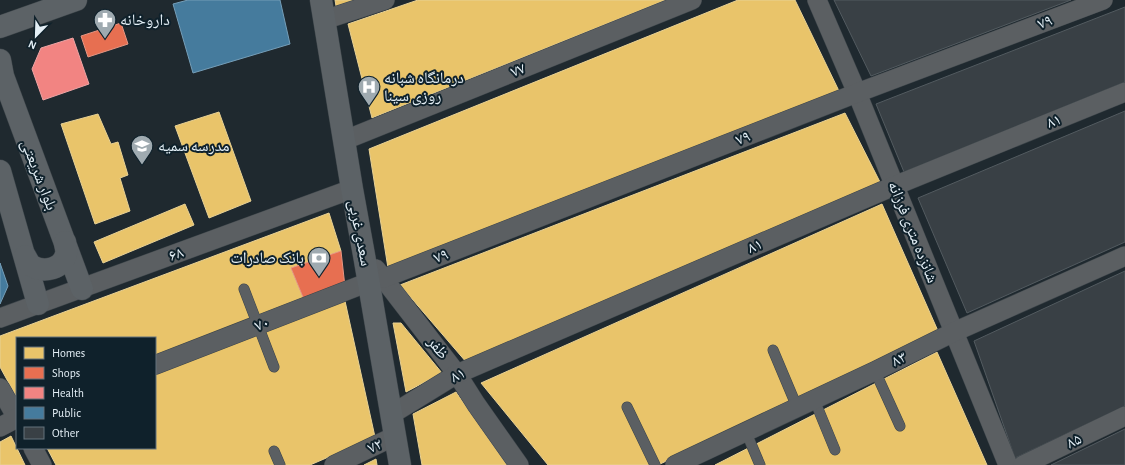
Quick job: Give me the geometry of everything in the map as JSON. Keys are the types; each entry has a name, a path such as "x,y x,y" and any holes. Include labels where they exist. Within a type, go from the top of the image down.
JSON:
{"main road":[{"path":"2,32 76,0"},
{"name":"سعدی غربی","path":"323,10 364,255 376,280 392,414 400,465"},
{"name":"بلوار شریعتی","path":"1,70 82,289"},
{"path":"0,171 38,304"},
{"path":"25,256 30,266 52,270 64,260 67,253 64,242"}],"street":[{"path":"323,10 384,0"},
{"name":"۷۷","path":"345,140 692,0"},
{"name":"شانزده متری فرزانه","path":"817,0 857,93 1008,465"},
{"name":"۷۹","path":"376,280 857,93 1102,0"},
{"name":"۸۱","path":"392,414 457,374 894,186 1125,92"},
{"name":"۶۸","path":"0,318 352,189"},
{"name":"۸۳","path":"674,465 875,371 954,332 1125,256"},
{"name":"۷۰","path":"156,365 376,280"},
{"name":"ظفر","path":"376,280 457,374 519,465"},
{"path":"0,388 16,416"},
{"name":"۸۵","path":"1023,465 1125,416"},
{"path":"0,427 16,419"},
{"name":"۷۲","path":"334,465 395,436"},
{"path":"34,449 42,465"}],"lane":[{"path":"244,290 274,367"},
{"path":"773,350 835,450"},
{"path":"875,371 900,426"},
{"path":"627,407 655,465"},
{"path":"746,432 760,465"},
{"path":"274,451 280,465"}],"building: Homes":[{"path":"335,0 357,0 336,6"},
{"path":"418,0 666,0 372,118 348,24"},
{"path":"738,0 795,0 839,91 388,268 369,149"},
{"path":"219,112 251,201 209,218 175,126"},
{"path":"845,113 881,184 467,363 400,285"},
{"path":"98,114 111,144 118,142 128,175 120,178 130,211 95,224 61,124"},
{"path":"185,204 194,225 103,263 94,242"},
{"path":"882,204 938,331 658,465 548,465 481,383"},
{"path":"329,213 341,251 291,268 305,302 156,359 156,337 16,337 16,396 0,367 0,336"},
{"path":"345,301 375,437 310,465 56,465 48,449 156,449 156,374"},
{"path":"393,323 401,323 442,373 406,392"},
{"path":"937,352 987,465 715,465"},
{"path":"456,392 507,465 422,465 413,414"},
{"path":"11,436 25,465 0,465 0,442"},
{"path":"376,459 377,465 364,465"}],"building: Shops":[{"name":"داروخانه","path":"121,23 128,44 88,57 81,36"},
{"name":"بانک صادرات","path":"341,251 345,287 305,302 291,268"}],"building: Health":[{"path":"73,38 89,84 43,100 32,69 41,48"}],"building: Public":[{"path":"188,0 280,0 290,44 193,73 173,4"},
{"path":"0,263 8,286 0,304"}],"building: Other":[{"path":"834,0 1071,0 871,76"},
{"path":"1125,7 1125,82 904,172 876,104"},
{"path":"1125,111 1125,242 967,313 918,198"},
{"path":"1125,271 1125,406 1015,458 974,341"},
{"path":"1125,429 1125,465 1051,465"}],"place":[{"name":"داروخانه","path":"105,40"},
{"name":"درمانگاه شبانه روزی سینا","path":"369,106"},
{"name":"مدرسه سمیه","path":"142,166"},
{"name":"بانک صادرات","path":"319,278"}]}
